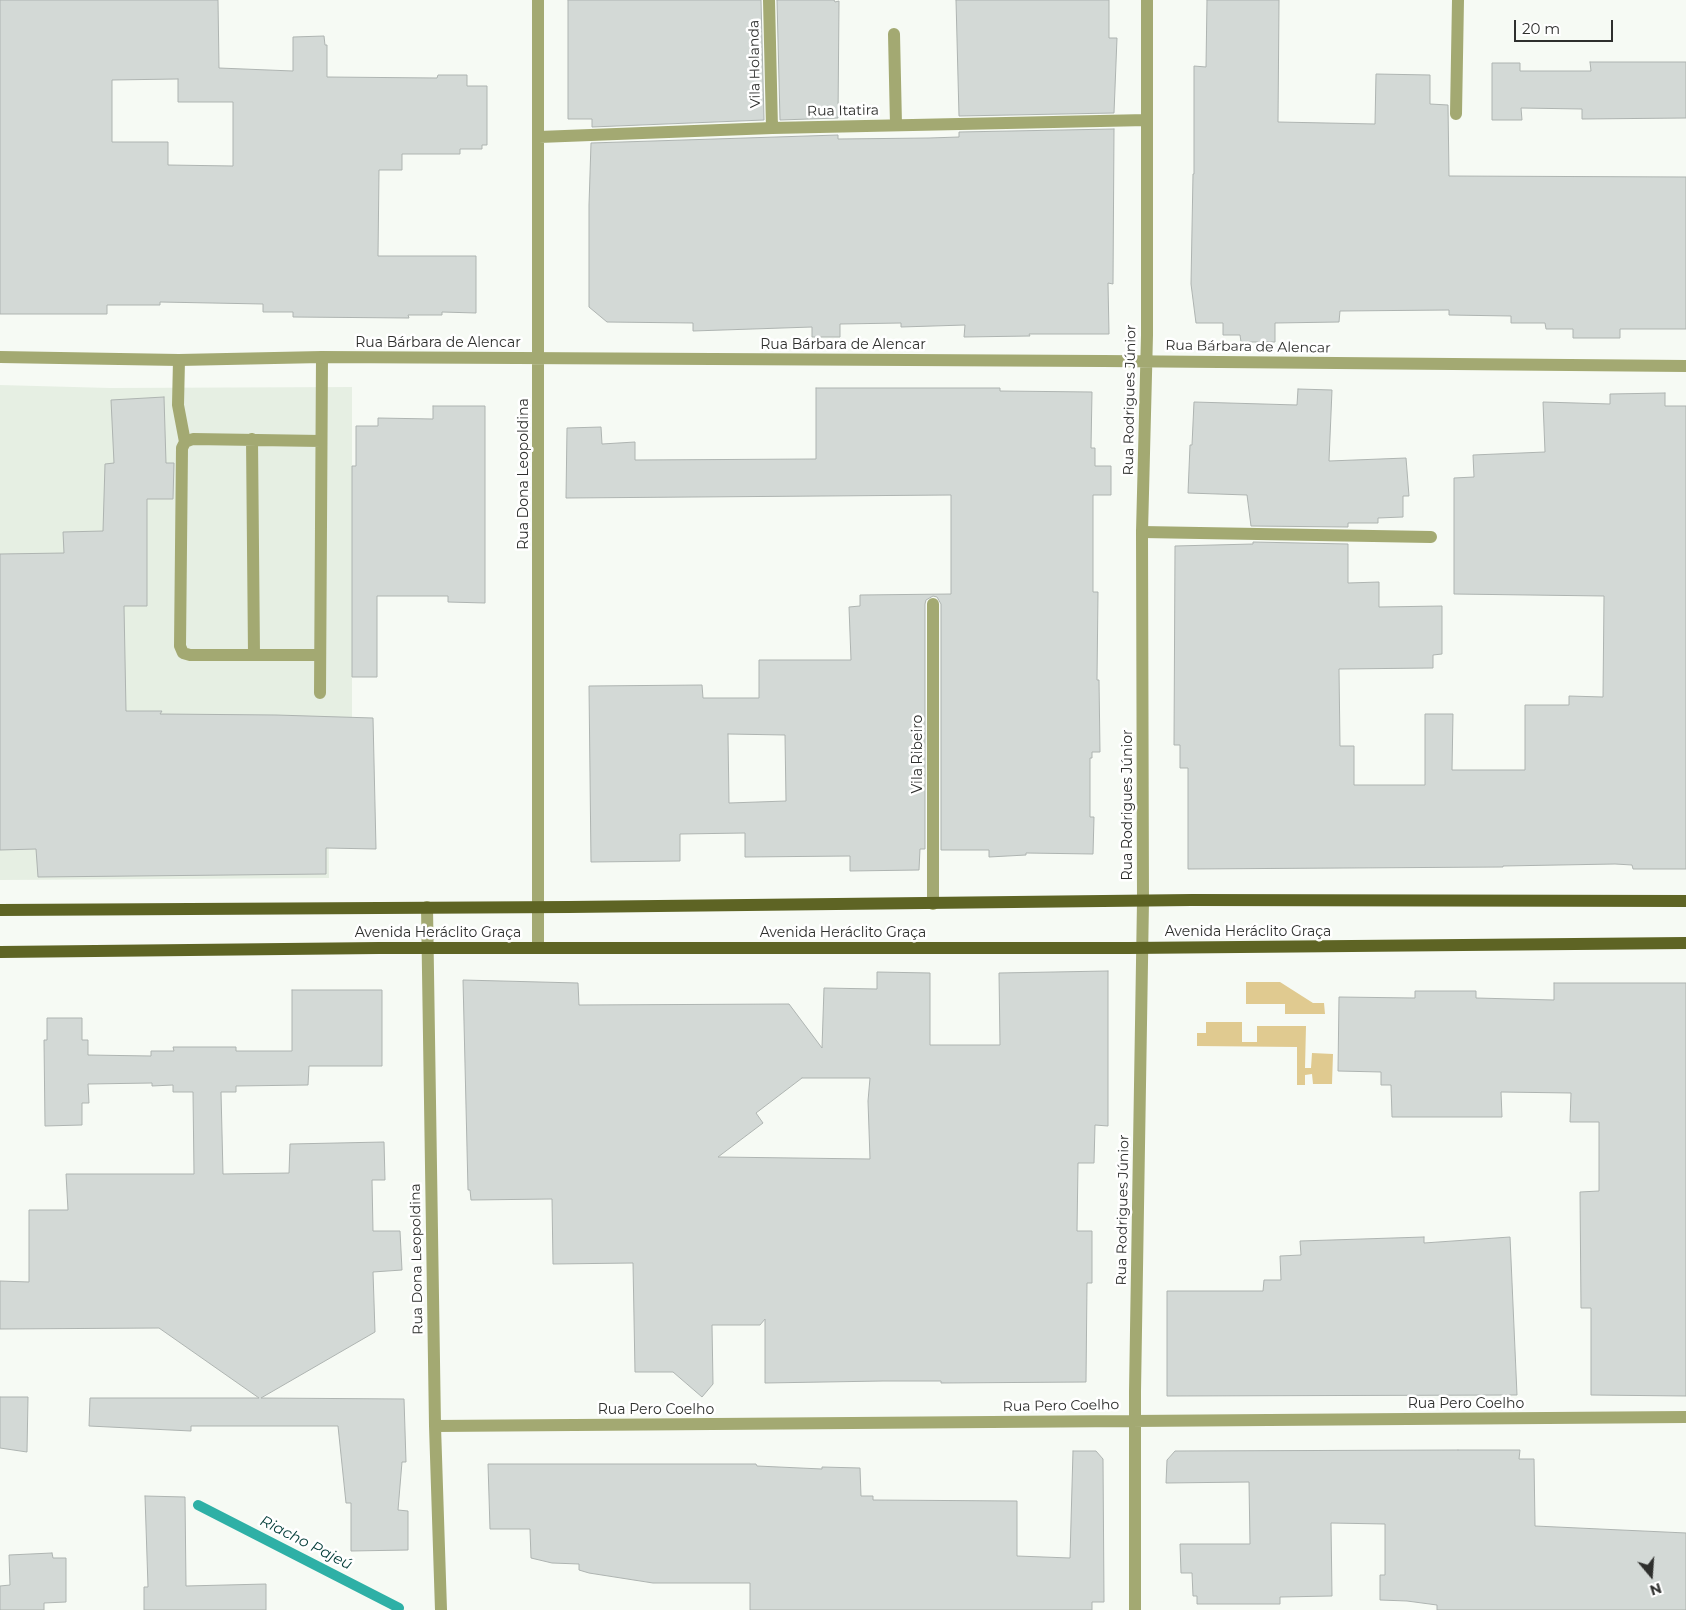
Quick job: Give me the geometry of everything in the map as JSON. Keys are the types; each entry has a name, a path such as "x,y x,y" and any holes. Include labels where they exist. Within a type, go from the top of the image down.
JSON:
{"main road":[{"name":"Avenida Heráclito Graça","path":"0,910 1143,901 1686,901"},
{"name":"Avenida Heráclito Graça","path":"0,952 538,947 1142,948 1686,943"}],"street":[{"name":"Rua Dona Leopoldina","path":"538,0 538,947"},
{"name":"Vila Holanda","path":"769,0 772,128"},
{"name":"Rua Rodrigues Júnior","path":"1136,1610 1135,1420 1143,901 1142,532 1146,361 1147,0"},
{"path":"1456,114 1458,0"},
{"path":"894,34 896,125"},
{"name":"Rua Itatira","path":"539,137 772,128 1147,120"},
{"name":"Rua Bárbara de Alencar","path":"0,357 179,360 322,357 1146,361 1686,366"},
{"path":"320,693 322,357"},
{"path":"179,360 178,405 185,442 182,448 180,646 184,652 190,655 320,655"},
{"path":"185,442 193,439 321,441"},
{"path":"252,439 254,655"},
{"path":"1142,532 1431,536"},
{"name":"Vila Ribeiro","path":"933,604 933,904"},
{"name":"Rua Dona Leopoldina","path":"427,907 441,1610"},
{"name":"Rua Pero Coelho","path":"436,1426 1135,1420 1686,1418"}],"shaded area":[{"path":"0,385 110,388 352,387 352,735 328,735 329,878 0,880"},
{"path":"1246,982 1280,982 1313,1003 1324,1003 1325,1014 1285,1014 1285,1004 1246,1004"},
{"path":"1206,1022 1242,1022 1242,1042 1257,1042 1257,1026 1306,1026 1305,1068 1311,1068 1312,1053 1333,1054 1332,1084 1313,1084 1312,1074 1305,1075 1305,1085 1297,1085 1297,1047 1197,1046 1197,1033 1206,1033"}],"building":[{"path":"0,0 218,0 219,68 293,71 293,37 324,36 325,45 327,45 327,77 437,78 438,75 467,75 467,86 487,86 487,145 482,145 482,149 460,149 460,154 402,154 402,170 379,170 378,256 476,256 476,313 442,312 442,315 408,315 409,318 293,317 293,312 263,312 263,304 160,302 160,305 107,305 107,314 0,314","holes":["178,79 178,102 233,102 233,166 168,165 168,142 112,142 112,80"]},
{"path":"568,0 761,0 764,120 592,127 592,119 568,119"},
{"path":"777,0 839,1 838,118 780,120"},
{"path":"956,0 1109,0 1109,38 1117,38 1114,113 959,116"},
{"path":"1207,0 1279,0 1278,122 1375,124 1376,74 1430,75 1430,104 1448,105 1449,176 1686,177 1686,329 1620,329 1620,338 1573,338 1573,329 1546,329 1545,323 1511,323 1511,316 1449,315 1449,310 1340,311 1339,322 1275,323 1275,342 1241,342 1240,335 1223,335 1223,323 1196,323 1191,284 1194,66 1206,67"},
{"path":"1590,62 1686,62 1686,118 1582,119 1582,109 1521,108 1522,120 1492,120 1492,63 1520,63 1520,71 1591,71"},
{"path":"1114,129 1113,284 1108,283 1109,334 1029,334 1030,336 964,337 965,325 901,327 901,323 840,324 840,337 812,337 812,327 693,331 693,323 607,322 589,307 591,143 838,135 838,139 929,138 959,137 959,132"},
{"path":"816,388 1000,388 1000,391 1092,392 1091,448 1095,448 1095,466 1111,466 1111,495 1093,495 1093,592 1098,592 1097,680 1099,680 1100,752 1092,752 1092,758 1090,758 1090,817 1094,817 1093,854 1026,853 1026,855 989,857 989,850 941,850 941,604 937,597 933,596 926,600 925,604 925,849 920,849 919,870 850,871 850,856 745,857 745,833 680,834 680,861 591,862 589,686 702,685 703,698 759,698 759,660 851,660 849,607 860,606 860,595 951,594 951,495 566,498 567,428 601,427 602,444 635,442 635,460 816,459","holes":["728,734 785,735 786,801 729,803"]},
{"path":"1298,389 1332,390 1329,461 1406,458 1409,496 1403,496 1403,517 1378,518 1378,523 1348,523 1348,527 1251,526 1247,495 1188,493 1194,402 1297,405"},
{"path":"1665,393 1665,406 1686,406 1686,869 1633,869 1632,865 1615,864 1503,867 1188,869 1188,768 1180,768 1180,745 1174,745 1175,546 1253,544 1253,542 1348,544 1348,583 1379,582 1379,607 1442,606 1442,654 1433,655 1433,668 1339,669 1340,746 1354,746 1354,785 1425,785 1425,714 1453,714 1452,770 1525,770 1525,705 1569,705 1569,696 1603,697 1604,596 1454,594 1454,478 1474,477 1473,455 1545,452 1543,402 1610,404 1610,394"},
{"path":"164,397 166,463 174,463 173,499 147,499 147,606 124,606 126,711 162,711 160,714 373,718 376,849 326,848 326,874 38,877 36,849 0,850 0,554 64,553 63,532 103,531 105,464 114,463 111,400"},
{"path":"433,406 485,406 485,603 448,602 448,596 377,596 377,677 352,677 352,466 356,466 356,426 378,426 378,418 433,419"},
{"path":"1108,971 1108,1126 1095,1125 1094,1163 1078,1163 1077,1231 1092,1231 1092,1283 1087,1283 1086,1382 941,1383 941,1381 883,1381 765,1383 765,1319 760,1325 712,1325 713,1384 702,1397 673,1372 635,1372 633,1263 553,1264 552,1199 471,1200 470,1190 468,1190 463,980 578,983 579,1005 789,1004 822,1048 824,988 877,989 877,972 930,973 930,1045 1000,1045 999,973","holes":["802,1078 870,1078 868,1101 870,1159 718,1157 763,1123 756,1113"]},
{"path":"1554,983 1686,983 1686,1396 1591,1395 1591,1308 1581,1308 1580,1192 1599,1191 1599,1122 1570,1122 1571,1093 1501,1092 1502,1117 1392,1117 1391,1085 1381,1085 1381,1072 1338,1071 1339,997 1415,998 1415,991 1476,991 1476,998 1554,1000"},
{"path":"292,990 382,990 382,1066 309,1066 308,1085 236,1086 236,1092 221,1092 223,1174 289,1173 290,1144 384,1142 385,1180 372,1180 373,1231 400,1231 402,1270 373,1272 375,1332 261,1398 404,1399 406,1462 402,1462 398,1510 408,1511 408,1550 351,1551 351,1503 346,1503 338,1426 191,1426 191,1431 89,1426 90,1398 259,1398 159,1328 0,1329 0,1281 29,1282 29,1210 68,1210 66,1174 194,1174 193,1092 173,1092 173,1085 152,1086 152,1083 88,1084 89,1103 82,1103 82,1125 45,1126 44,1040 47,1040 47,1018 82,1018 82,1040 88,1040 88,1055 151,1056 151,1051 174,1051 173,1047 236,1047 236,1051 292,1051"},
{"path":"1424,1237 1424,1243 1510,1237 1517,1395 1167,1396 1167,1291 1263,1291 1264,1280 1281,1280 1280,1256 1301,1255 1300,1241"},
{"path":"0,1397 28,1397 27,1452 0,1448"},
{"path":"1520,1450 1519,1459 1534,1459 1535,1526 1686,1533 1686,1610 1437,1610 1437,1605 1380,1600 1380,1575 1385,1575 1385,1524 1331,1523 1332,1596 1280,1597 1280,1604 1197,1604 1197,1596 1193,1596 1192,1573 1181,1573 1180,1544 1250,1544 1249,1482 1166,1483 1167,1460 1175,1451"},
{"path":"1073,1451 1096,1451 1103,1459 1104,1602 1092,1602 1092,1610 750,1610 750,1583 653,1583 589,1573 579,1570 579,1564 552,1563 531,1558 530,1529 490,1529 488,1464 756,1464 757,1466 822,1469 822,1467 860,1468 861,1496 873,1496 873,1500 1017,1501 1017,1556 1070,1558"},
{"path":"145,1496 185,1497 186,1586 266,1584 266,1610 144,1610 144,1587 148,1587"},
{"path":"52,1553 53,1558 66,1558 66,1602 44,1603 44,1610 0,1610 0,1586 10,1585 9,1555"}],"waterway":[{"name":"Riacho Pajeú","path":"198,1505 399,1608"}]}
